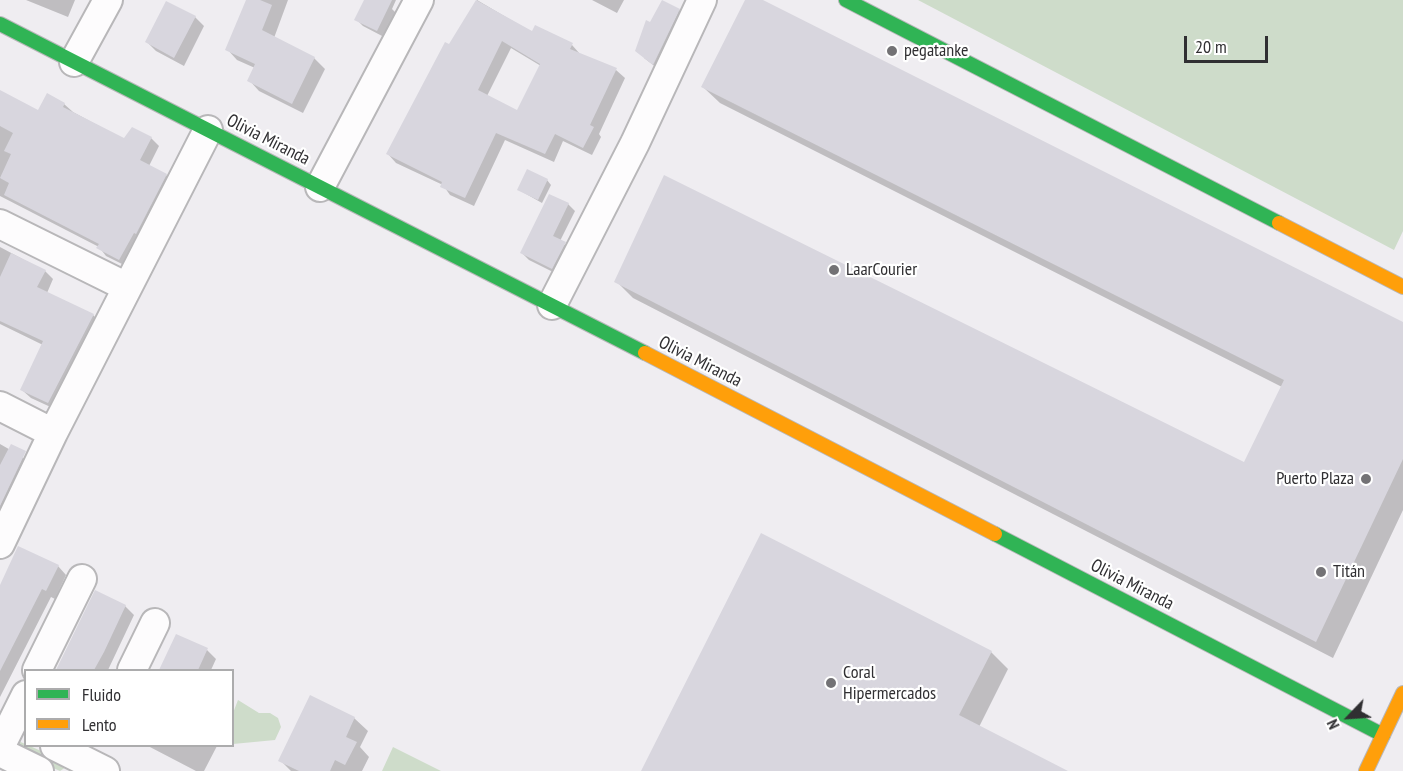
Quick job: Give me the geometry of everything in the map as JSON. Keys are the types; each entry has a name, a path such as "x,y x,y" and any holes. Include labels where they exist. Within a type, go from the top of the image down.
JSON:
{"street":[{"path":"74,62 108,0"},
{"path":"320,187 419,0"},
{"path":"552,305 634,143 702,0"},
{"path":"846,0 1403,287"},
{"name":"Olivia Miranda","path":"0,24 552,305 1383,735"},
{"path":"0,544 53,433 208,130"},
{"path":"0,224 127,287"},
{"path":"0,406 53,433"},
{"path":"37,669 82,579"},
{"path":"132,669 155,623"},
{"path":"1366,771 1403,693"},
{"path":"12,734 24,701"},
{"path":"57,747 93,762"},
{"path":"0,752 39,771"}],"green space":[{"path":"918,0 1403,0 1403,231 1394,250"},
{"path":"238,700 259,713 270,713 278,718 281,727 275,740 234,744 234,710"},
{"path":"16,740 24,744 24,747 32,747 64,761 66,767 60,771 13,750"},
{"path":"393,747 441,771 382,771"}],"building":[{"path":"246,0 260,0 272,5 262,30 315,57 292,104 247,81 255,64 225,50"},
{"path":"364,0 392,0 377,31 354,20"},
{"path":"476,0 532,31 535,25 573,43 570,49 617,68 590,125 594,127 583,148 555,134 545,154 496,133 465,198 440,187 442,182 386,154 445,42 449,44","holes":["502,41 540,64 517,110 478,90"]},
{"path":"662,0 680,9 653,65 635,51 646,20 650,22"},
{"path":"745,0 763,0 1403,322 1403,459 1316,642 614,282 664,175 1244,462 1284,380 701,87"},
{"path":"166,1 196,16 174,58 145,42"},
{"path":"0,90 38,110 47,93 65,103 63,107 124,138 132,127 152,137 140,160 167,174 136,234 134,233 119,260 96,248 99,244 4,195 9,183 0,178 11,154 4,151 13,133 0,126"},
{"path":"527,169 548,179 538,200 517,190"},
{"path":"549,194 569,203 553,236 566,242 552,269 520,253"},
{"path":"11,253 46,270 37,287 94,314 48,403 20,390 43,341 0,321 0,277"},
{"path":"11,444 26,451 0,506 0,465"},
{"name":"Coral Hipermercados","path":"761,533 992,651 959,715 1068,771 641,771"},
{"path":"18,546 59,565 46,591 42,589 0,671 0,585"},
{"path":"95,590 126,605 95,669 56,669"},
{"path":"176,634 208,648 198,669 159,669"},
{"path":"310,695 355,717 346,737 357,742 345,765 335,760 330,771 299,771 278,761"}],"traffic: fast":[{"path":"846,0 1279,223"},
{"path":"0,24 645,353"},
{"path":"995,534 1383,735"}],"traffic: slow":[{"path":"1279,223 1403,287"},
{"path":"645,353 995,534"},
{"path":"1366,771 1403,693"}],"place":[{"name":"pegatanke","path":"892,51"},
{"name":"LaarCourier","path":"834,270"},
{"name":"Puerto Plaza","path":"1366,479"},
{"name":"Titán","path":"1321,572"},
{"name":"Coral Hipermercados","path":"831,683"}]}
